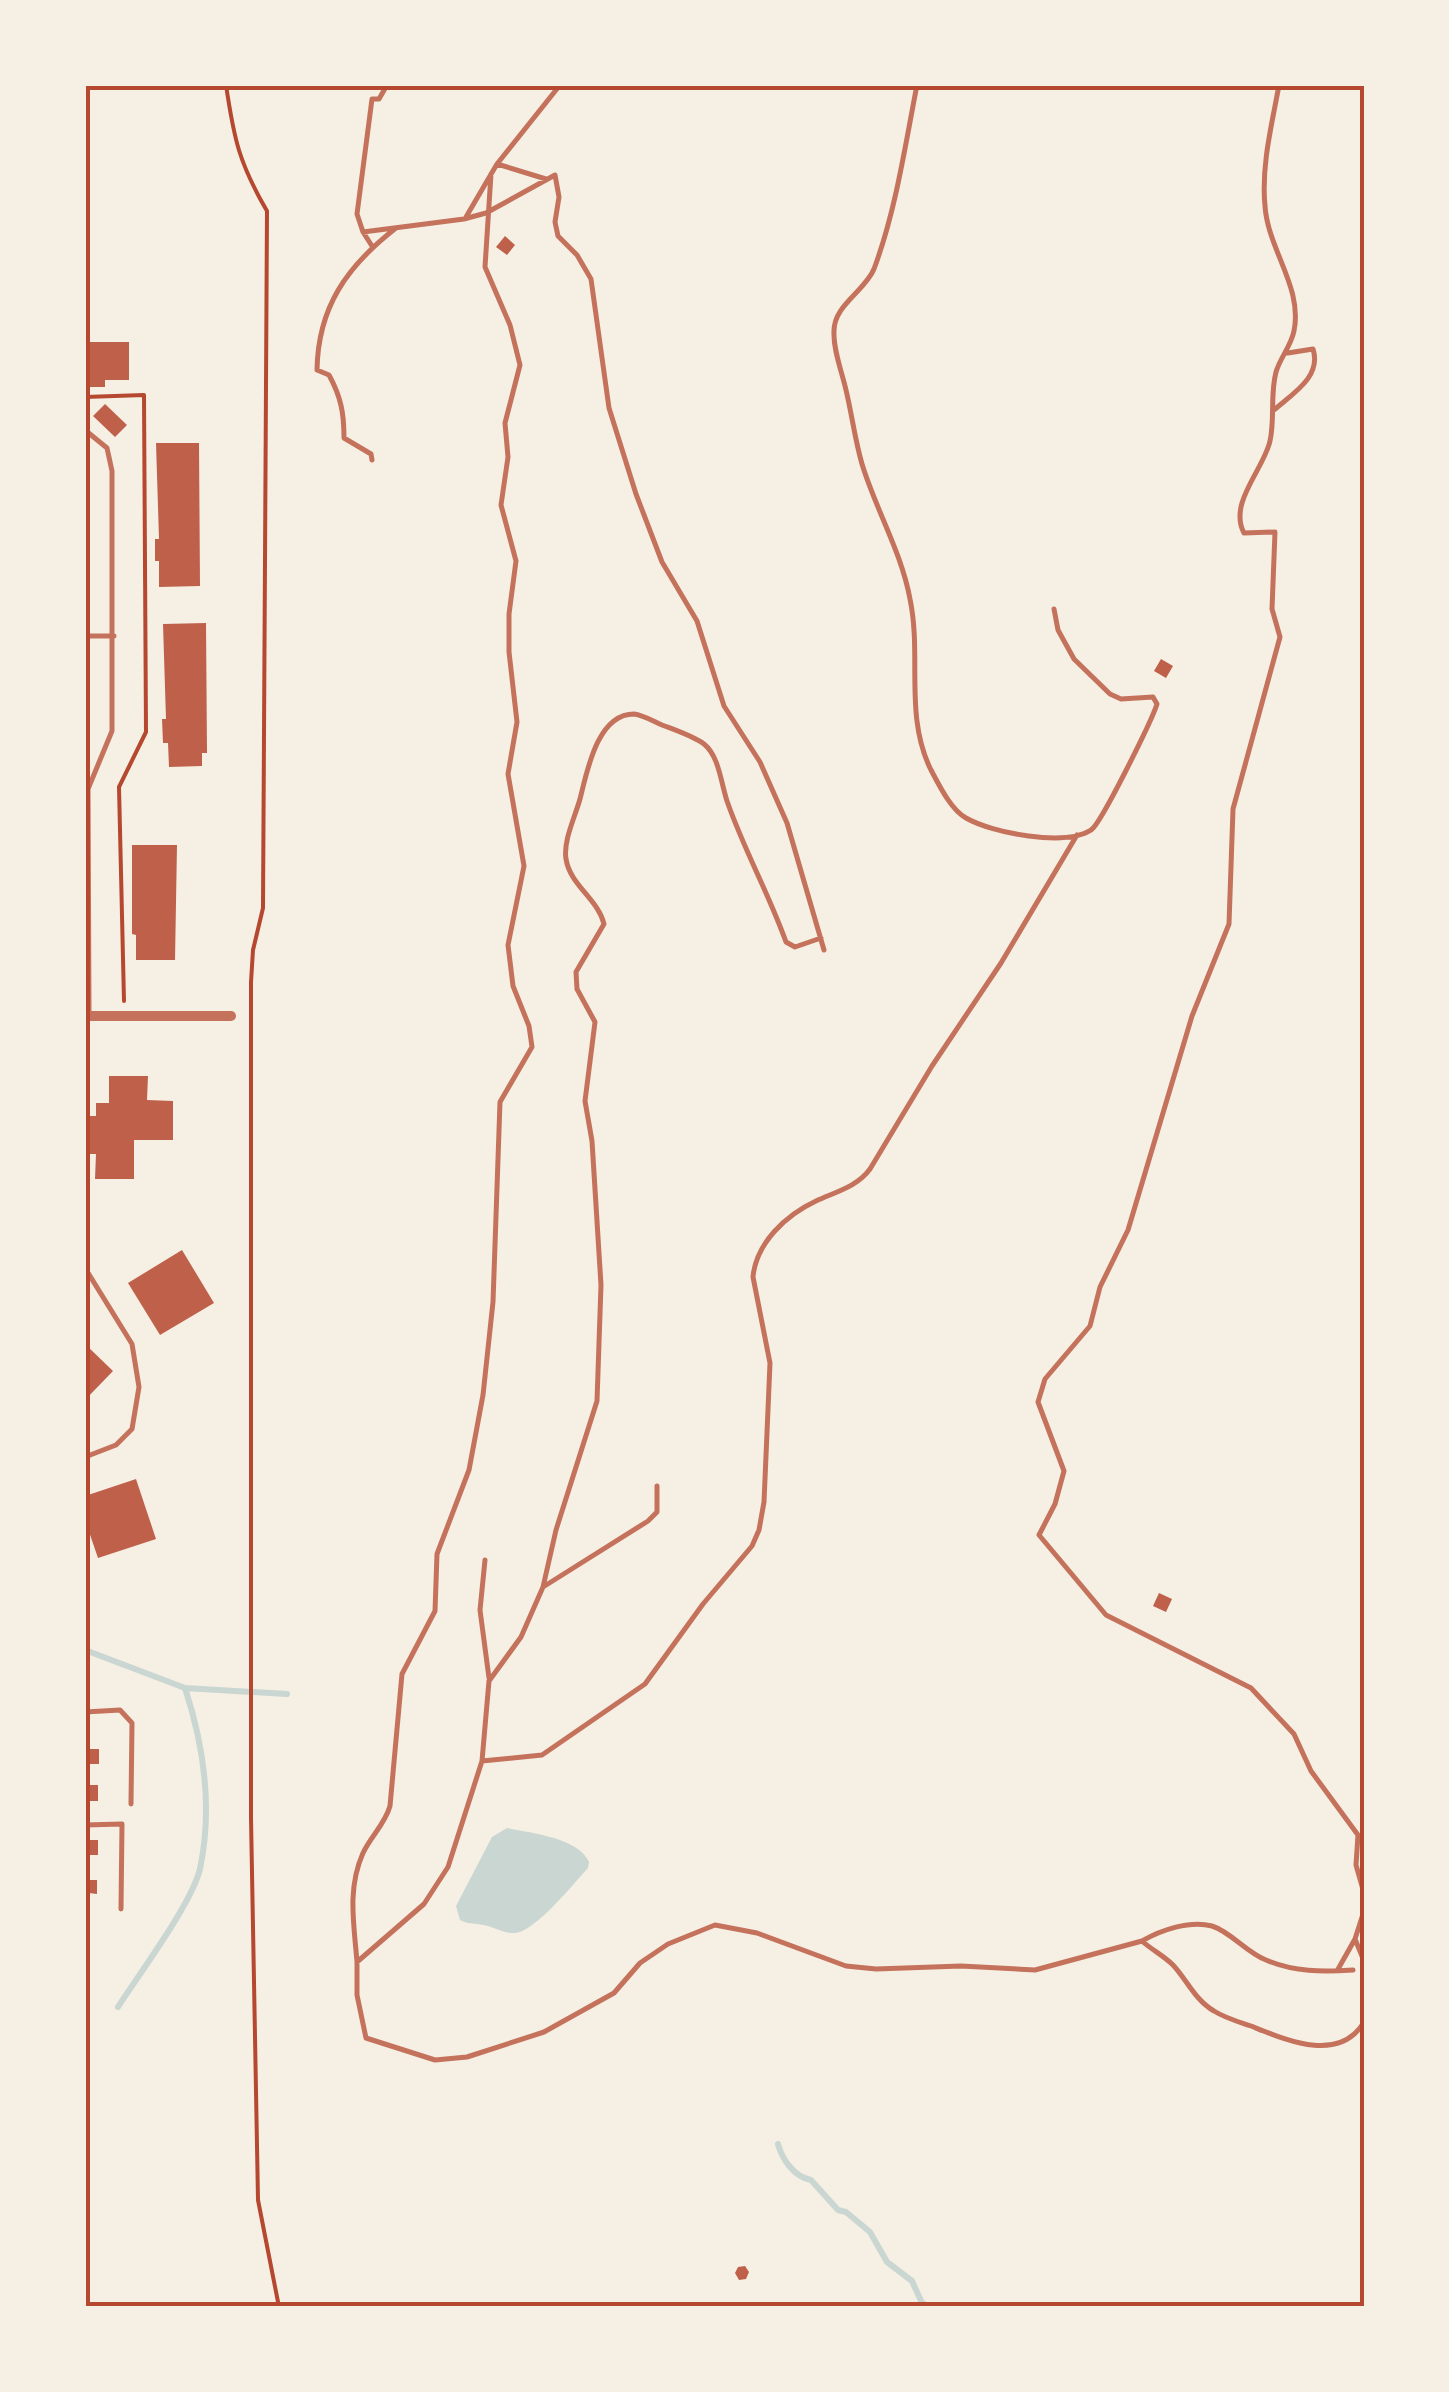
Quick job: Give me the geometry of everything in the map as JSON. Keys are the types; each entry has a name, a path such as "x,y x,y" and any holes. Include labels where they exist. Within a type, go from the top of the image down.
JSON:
{"street":[{"path":"87,1016 231,1016"}],"lane":[{"path":"372,246 357,214 372,99 379,99 386,85"},
{"path":"464,219 498,164 560,85"},
{"path":"917,85 900,176 872,274 836,319 834,330 862,463 901,560 910,598 917,642 914,684 918,730 929,765 963,817 1016,836 1077,835 1094,828 1156,708 1157,701 1149,696 1120,699 1110,694 1074,659 1058,630 1054,609"},
{"path":"1278,85 1264,206 1270,236 1297,310 1286,353 1276,370 1272,437 1240,509 1240,528 1244,532 1275,532 1272,609 1280,637 1233,809 1228,924 1192,1016 1128,1230 1100,1287 1090,1326 1045,1379 1038,1402 1064,1472 1055,1504 1039,1535 1106,1615 1251,1688 1294,1734 1311,1772 1358,1835 1356,1866 1364,1893"},
{"path":"498,164 546,179"},
{"path":"492,174 484,267 510,325 520,365 505,423 508,457 501,505 516,561 509,652 517,722 508,774 524,866 508,945 513,986 529,1026 532,1047 500,1102 493,1302 469,1470 437,1554 435,1611 402,1674 386,1818 371,1836 356,1872 352,1906 358,1995 366,2038 413,2055 451,2060 544,2032 614,1994 640,1963 668,1944 714,1925 757,1932 846,1966 1034,1970 1142,1940 1160,1931 1212,1926 1263,1960 1296,1970 1352,1970"},
{"path":"363,232 464,219 486,212 555,175 558,236 587,270 596,295 609,408 636,494 662,562 697,621 724,706 760,762 786,823 824,950"},
{"path":"372,460 371,454 344,438 344,407 329,375 317,370 318,341 325,312 372,246 399,226"},
{"path":"1272,412 1310,377 1315,366 1313,349 1286,353"},
{"path":"85,430 107,448 112,471 114,636 112,731 88,790 87,1016"},
{"path":"85,636 114,636"},
{"path":"489,1681 521,1637 542,1587 597,1401 602,1285 592,1141 585,1101 596,1022 577,989 576,972 604,924 602,914 568,870 565,853 592,756 604,732 617,719 630,714 641,716 703,743 713,754 738,833 786,942 795,947 820,938"},
{"path":"482,1761 542,1754 635,1692 662,1664 703,1604 752,1546 764,1502 770,1363 752,1278 754,1264 771,1234 789,1218 811,1203 862,1180 870,1170 1077,835"},
{"path":"85,1268 132,1344 138,1387 132,1429 116,1446 85,1457"},
{"path":"542,1587 648,1521 656,1512 657,1486"},
{"path":"357,1962 434,1892 455,1849 482,1761 489,1681 480,1610 485,1560"},
{"path":"85,1712 120,1710 132,1723 132,1804"},
{"path":"85,1825 122,1824 121,1909"},
{"path":"1336,1970 1355,1939 1364,1911"},
{"path":"1355,1939 1364,1961"},
{"path":"1142,1940 1172,1964 1188,1988 1213,2011 1294,2044 1324,2046 1340,2042 1352,2036 1364,2022"}],"path":[{"path":"226,85 244,171 267,211 263,908 253,950 251,982 252,1724 258,2200 278,2307"},
{"path":"85,398 144,395 146,732 119,787 124,1016"}],"shaded area":[{"path":"507,1828 565,1842 589,1862 588,1868 543,1916 515,1933 463,1922 456,1906 492,1837"}],"building":[{"path":"505,236 515,245 507,255 496,247"},
{"path":"85,342 129,342 129,380 105,380 105,387 85,387"},
{"path":"105,404 127,425 115,437 93,416"},
{"path":"156,443 199,443 200,586 159,587 159,561 155,561 155,539 159,539"},
{"path":"206,623 207,753 202,753 202,766 169,767 168,743 163,743 163,624"},
{"path":"1161,659 1173,666 1166,678 1154,671"},
{"path":"132,845 177,845 175,960 136,960 136,935 132,934"},
{"path":"109,1076 148,1076 147,1100 173,1101 173,1140 134,1140 134,1179 95,1179 96,1154 85,1154 85,1116 96,1116 96,1103 109,1103"},
{"path":"182,1250 214,1303 160,1335 128,1283"},
{"path":"85,1344 113,1371 85,1400"},
{"path":"136,1479 156,1539 98,1558 85,1520 85,1496"},
{"path":"1159,1593 1172,1599 1166,1612 1153,1606"},
{"path":"85,1737 89,1737 89,1749 99,1749 99,1764 90,1764 90,1785 98,1785 98,1801 90,1801 89,1812 85,1812"},
{"path":"85,1840 98,1840 98,1855 85,1855"},
{"path":"85,1880 97,1880 97,1894 89,1893 89,1905 85,1905"},
{"path":"745,2266 749,2272 746,2279 739,2280 735,2273 738,2267"}],"waterway":[{"path":"85,1650 185,1688 204,1777 206,1823 195,1884 118,2007"},
{"path":"185,1688 287,1694"},
{"path":"778,2144 794,2171 811,2180 838,2210 870,2232 887,2262 912,2281 922,2303 930,2307"}]}
